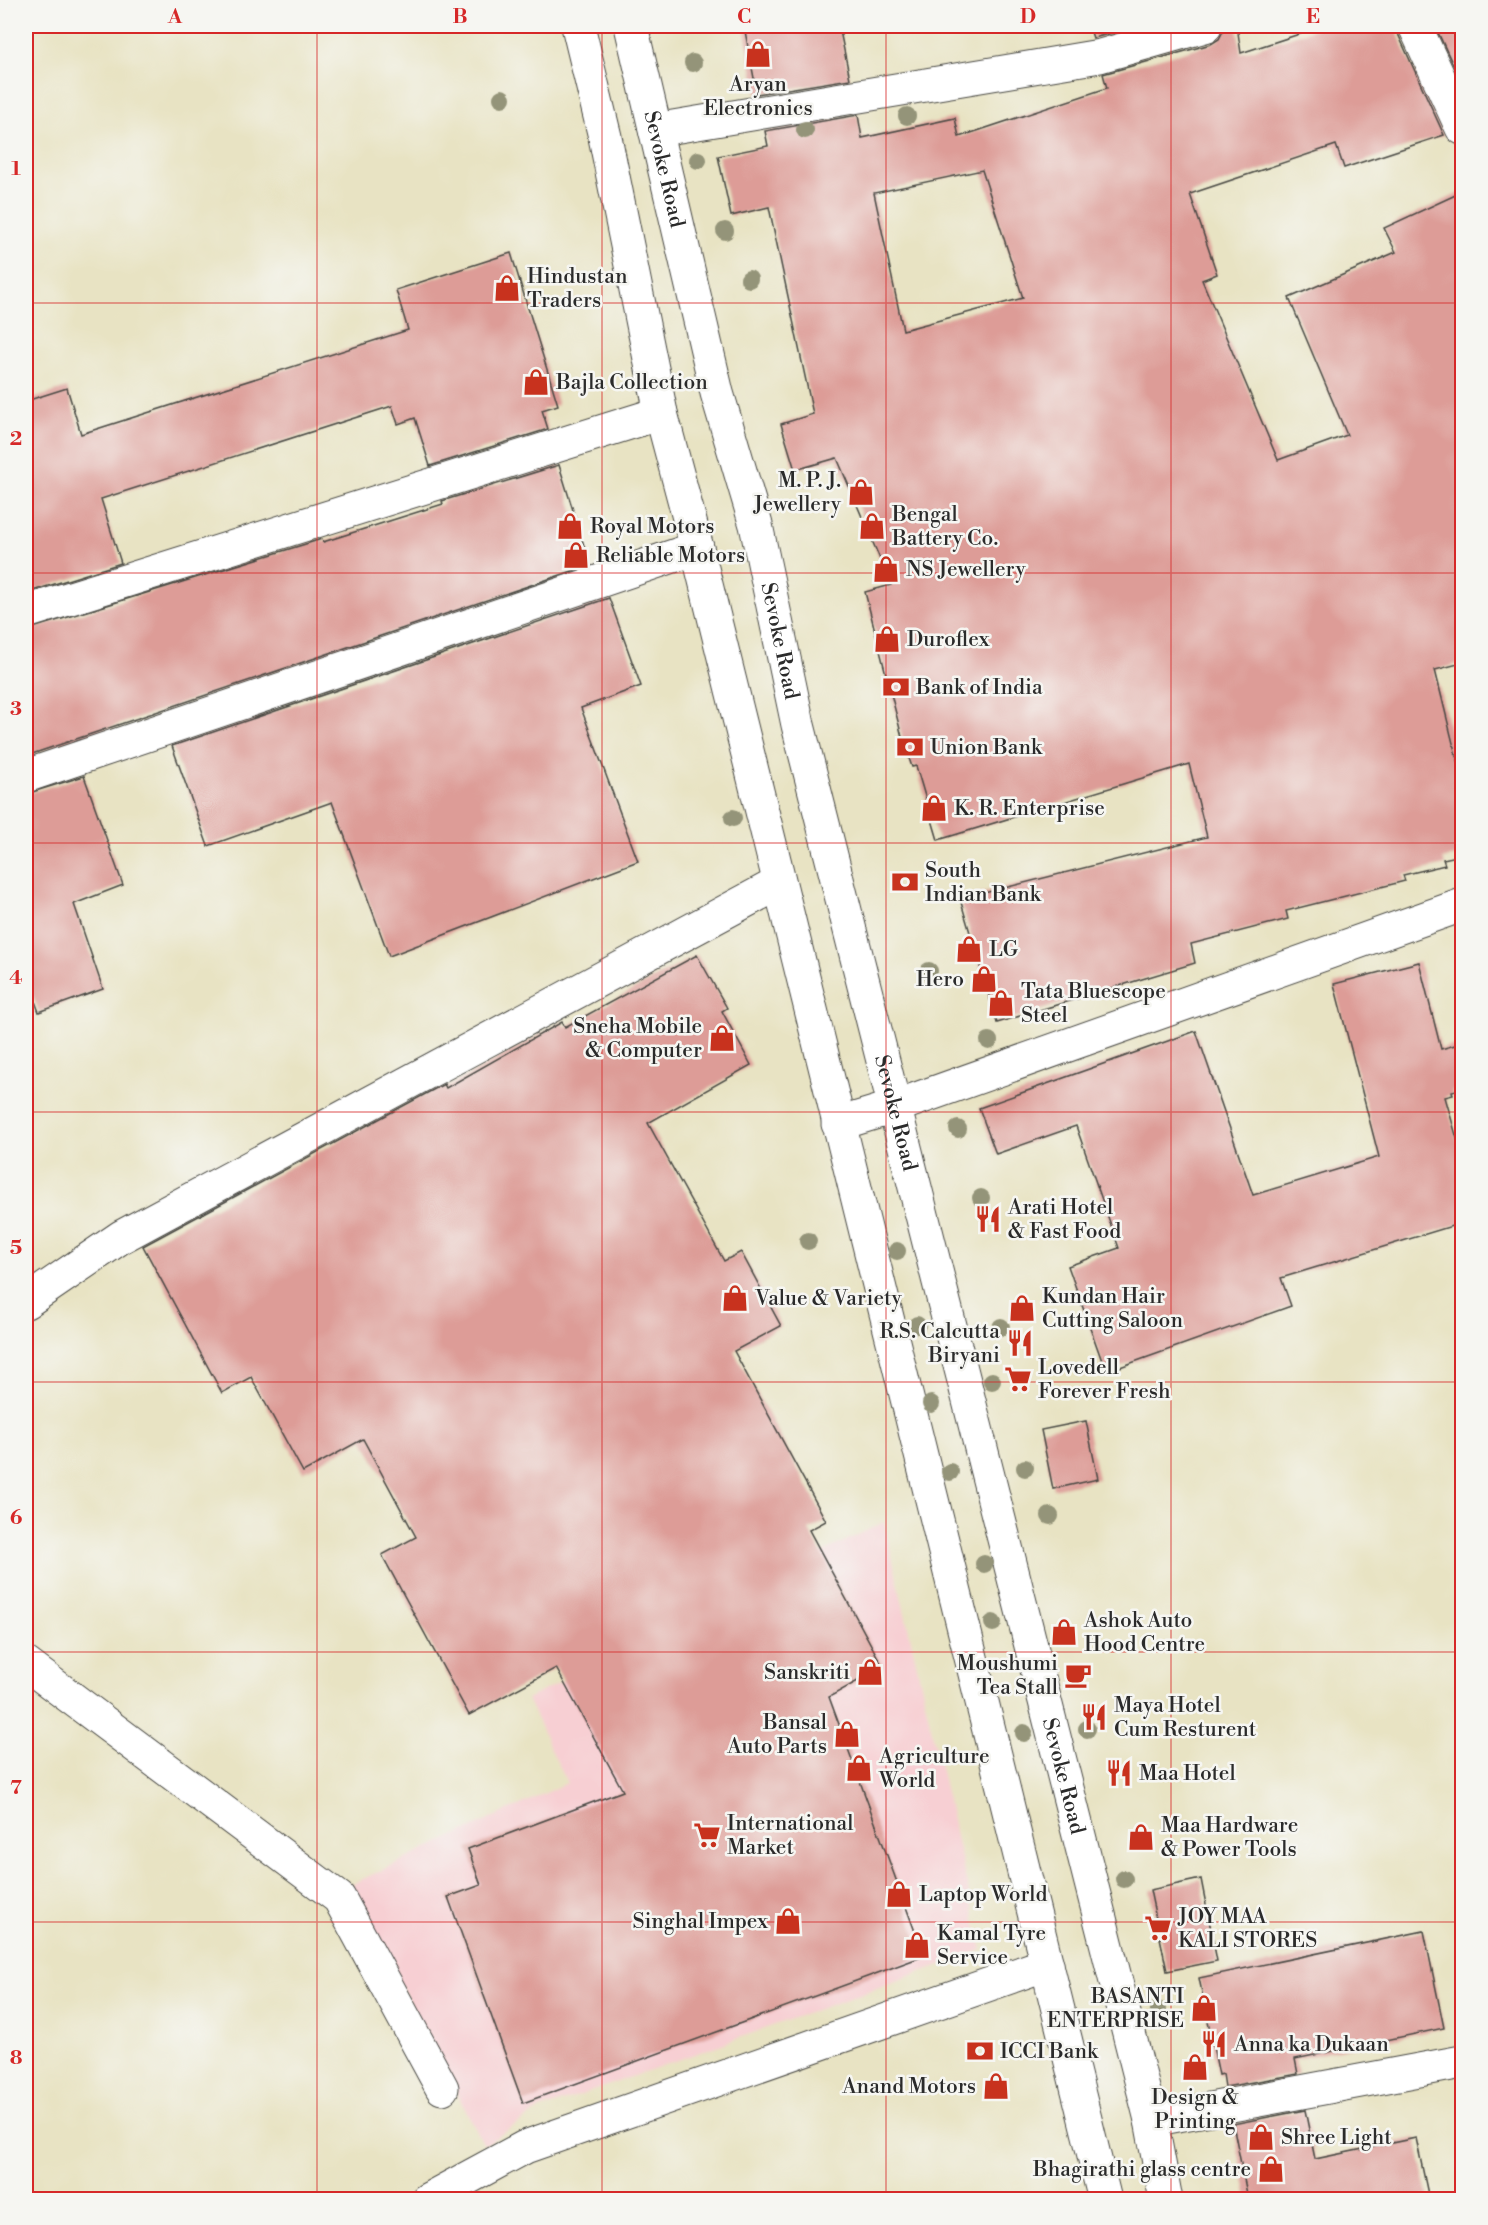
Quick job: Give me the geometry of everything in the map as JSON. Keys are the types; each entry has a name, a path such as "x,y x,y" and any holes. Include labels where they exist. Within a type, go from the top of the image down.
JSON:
{"street":[{"path":"578,26 605,137 661,413 697,548 1105,2199"},
{"name":"Sevoke Road","path":"631,26 717,393 756,525 798,725 1151,2120 1166,2199"},
{"path":"605,137 1100,56 1205,26"},
{"path":"1415,26 1462,128"},
{"path":"26,612 661,413"},
{"path":"26,776 697,548"},
{"path":"26,1302 121,1237 779,883"},
{"path":"838,1124 894,1107 1462,905"},
{"path":"26,1664 339,1898 442,2088"},
{"path":"427,2199 525,2147 1047,1965"},
{"path":"1151,2120 1462,2062"}],"shaded area":[{"name":"International Market","path":"884,1522 982,1950 540,2110 484,2145 348,1886 567,1783 527,1699"}],"building":[{"path":"744,26 839,26 850,79 757,94"},
{"path":"1089,26 1138,26 1093,38"},
{"path":"1223,26 1237,26 1241,53 1324,26 1396,26 1444,135 1344,168 1336,145 1190,194 1217,274 1202,280 1278,460 1347,435 1289,298 1396,252 1384,228 1462,192 1462,663 1435,670 1462,780 1462,855 1443,859 1445,865 1403,875 1405,881 1286,911 1288,919 1191,944 1195,963 997,1023 960,899 1207,837 1189,764 938,840 916,766 912,767 902,737 865,592 891,585 837,458 795,470 781,424 813,414 769,207 731,216 718,156 768,146 765,131 858,115 862,138 955,118 959,137 1107,88 1103,74 1211,44 1219,39","holes":["982,170 1023,298 903,330 874,193"]},
{"path":"1435,26 1462,26 1462,84"},
{"path":"511,253 558,405 542,410 548,429 430,466 415,418 398,424 392,406 101,499 121,563 26,593 26,401 67,388 81,434 408,330 396,290"},
{"path":"559,465 590,565 26,756 26,630 322,539 323,542 443,504 442,501"},
{"path":"609,598 641,686 581,708 638,861 389,956 332,802 208,846 172,746"},
{"path":"84,776 123,885 74,904 103,989 39,1012 33,996 26,999 26,794"},
{"path":"697,955 727,1008 722,1011 751,1065 648,1123 724,1261 741,1252 781,1326 734,1351 826,1521 809,1530 883,1667 829,1697 924,1956 523,2103 448,1897 481,1885 468,1849 623,1791 556,1668 469,1715 382,1555 416,1537 363,1439 303,1472 251,1377 222,1393 143,1246 444,1084 446,1088 562,1022 565,1027"},
{"path":"1419,962 1441,1049 1462,1043 1462,1089 1452,1091 1453,1095 1445,1097 1462,1156 1462,1223 1281,1278 1291,1306 1106,1372 1068,1266 1119,1248 1076,1126 996,1154 979,1108 1196,1031 1253,1195 1379,1157 1334,984"},
{"path":"1086,1421 1098,1479 1053,1489 1041,1430"},
{"path":"1201,1879 1217,1961 1167,1971 1150,1890"},
{"path":"1424,1931 1444,2028 1295,2059 1298,2074 1225,2087 1223,2074 1219,2075 1199,1978"},
{"path":"1305,2110 1315,2159 1416,2138 1429,2199 1248,2199 1233,2124"}],"place":[{"name":"Aryan Electronics","path":"758,54"},
{"name":"Hindustan Traders","path":"507,288"},
{"name":"Bajla Collection","path":"536,382"},
{"name":"M. P. J. Jewellery","path":"861,492"},
{"name":"Royal Motors","path":"570,526"},
{"name":"Bengal Battery Co.","path":"872,526"},
{"name":"Reliable Motors","path":"576,555"},
{"name":"NS Jewellery","path":"886,569"},
{"name":"Duroflex","path":"887,639"},
{"name":"Bank of India","path":"896,687"},
{"name":"Union Bank","path":"910,747"},
{"name":"K. R. Enterprise","path":"934,808"},
{"name":"South Indian Bank","path":"905,882"},
{"name":"LG","path":"969,949"},
{"name":"Hero","path":"984,979"},
{"name":"Tata Bluescope Steel","path":"1001,1003"},
{"name":"Sneha Mobile & Computer","path":"722,1038"},
{"name":"Arati Hotel & Fast Food","path":"988,1219"},
{"name":"Value & Variety","path":"735,1298"},
{"name":"Kundan Hair Cutting Saloon","path":"1022,1308"},
{"name":"R.S. Calcutta Biryani","path":"1020,1343"},
{"name":"Lovedell Forever Fresh","path":"1018,1379"},
{"name":"Ashok Auto Hood Centre","path":"1064,1632"},
{"name":"Sanskriti","path":"870,1672"},
{"name":"Moushumi Tea Stall","path":"1078,1675"},
{"name":"Maya Hotel Cum Resturent","path":"1094,1717"},
{"name":"Bansal Auto Parts","path":"847,1734"},
{"name":"Agriculture World","path":"859,1768"},
{"name":"Maa Hotel","path":"1119,1773"},
{"name":"International Market","path":"707,1835"},
{"name":"Maa Hardware & Power Tools","path":"1141,1837"},
{"name":"Laptop World","path":"899,1894"},
{"name":"Singhal Impex","path":"788,1921"},
{"name":"JOY MAA KALI STORES","path":"1158,1928"},
{"name":"Kamal Tyre Service","path":"917,1945"},
{"name":"BASANTI ENTERPRISE","path":"1204,2008"},
{"name":"Anna ka Dukaan","path":"1214,2044"},
{"name":"ICCI Bank","path":"980,2051"},
{"name":"Design & Printing","path":"1195,2067"},
{"name":"Anand Motors","path":"996,2086"},
{"name":"Shree Light","path":"1261,2137"},
{"name":"Bhagirathi glass centre","path":"1271,2169"}]}
